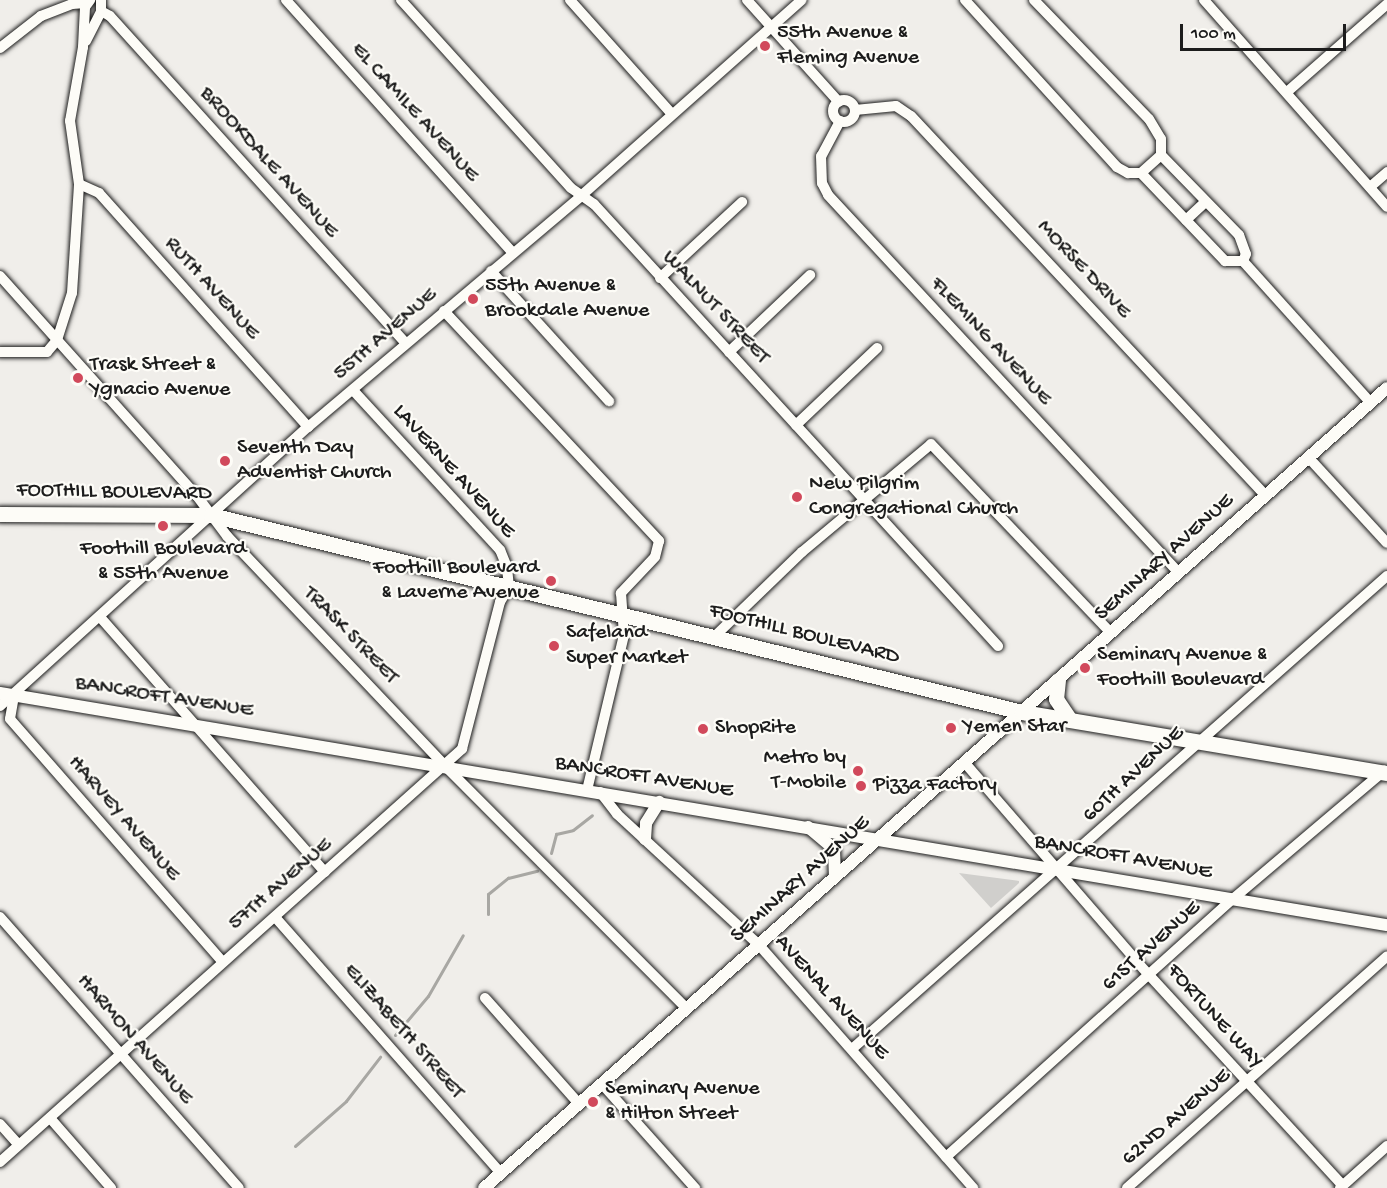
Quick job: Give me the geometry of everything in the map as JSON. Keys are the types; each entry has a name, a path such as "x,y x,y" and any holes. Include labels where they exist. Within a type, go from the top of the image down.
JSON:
{"main road":[{"name":"FOOTHILL BOULEVARD","path":"0,514 211,515 1022,712 1386,771"},
{"path":"1058,680 1056,699 1070,720"}],"street":[{"name":"EL CAMILE AVENUE","path":"286,0 513,253"},
{"name":"WALNUT STREET","path":"401,0 581,196 594,204 998,646"},
{"path":"570,0 671,113"},
{"path":"747,0 839,102 850,102 855,110 851,119 840,121 833,114 839,102"},
{"name":"55TH AVENUE","path":"0,706 14,696 308,427 581,196 671,113 802,0"},
{"path":"965,0 1117,167 1128,173 1141,173 1161,155"},
{"path":"1034,0 1149,120 1161,140 1161,155 1239,235 1246,254 1243,261"},
{"path":"1204,0 1387,207"},
{"path":"1287,92 1387,4"},
{"path":"0,48 31,22 65,8 93,6 70,121 79,184 76,268 57,339 47,352 0,352"},
{"name":"BROOKDALE AVENUE","path":"93,6 110,16 405,343"},
{"name":"MORSE DRIVE","path":"855,110 896,106 911,116 1266,496"},
{"name":"FLEMING AVENUE","path":"840,121 820,156 819,169 828,195 1179,573"},
{"path":"1370,187 1387,172"},
{"path":"1141,173 1225,261 1243,261 1371,403"},
{"name":"RUTH AVENUE","path":"79,184 99,193 308,427"},
{"path":"660,278 742,202"},
{"path":"1186,220 1205,202"},
{"path":"491,271 609,401"},
{"path":"729,351 810,275"},
{"name":"TRASK STREET","path":"0,276 211,515 445,766 687,1009"},
{"path":"444,311 659,541 655,558 621,593 624,635 587,790"},
{"path":"796,424 877,348"},
{"name":"SEMINARY AVENUE","path":"484,1188 1387,388"},
{"name":"LAVERNE AVENUE","path":"353,390 500,550 509,587"},
{"path":"715,636 863,500 931,444 1111,633"},
{"path":"1309,458 1387,543"},
{"name":"60TH AVENUE","path":"852,1049 1060,869 1199,741 1387,576"},
{"name":"57TH AVENUE","path":"0,1162 462,749 500,602 509,587"},
{"path":"100,617 191,724 214,744 325,872"},
{"name":"BANCROFT AVENUE","path":"0,693 805,825 1387,925"},
{"name":"HARVEY AVENUE","path":"14,696 10,719 223,962"},
{"name":"FORTUNE WAY","path":"965,763 1060,869 1150,975 1342,1187"},
{"name":"61ST AVENUE","path":"946,1157 1234,898 1386,771"},
{"name":"AVENAL AVENUE","path":"600,792 645,839 759,945 973,1188"},
{"path":"645,839 646,823 659,802"},
{"path":"805,825 834,849 835,877"},
{"name":"HARMON AVENUE","path":"0,917 239,1188"},
{"name":"ELIZABETH STREET","path":"275,917 501,1173"},
{"name":"62ND AVENUE","path":"1126,1188 1247,1083 1387,956"},
{"path":"485,998 579,1104"},
{"path":"602,1084 695,1188"},
{"path":"50,1118 111,1188"},
{"path":"0,1124 19,1145"},
{"path":"1342,1187 1387,1146"}],"shaded area":[{"path":"959,873 1019,881 1019,883 991,908"}],"waterway":[{"path":"551,853 556,834 573,830 592,815"},
{"path":"488,914 488,894 508,878 537,871"},
{"path":"395,1035 428,996 463,935"},
{"path":"295,1146 346,1101 380,1057"}],"place":[{"name":"55th Avenue & Fleming Avenue","path":"765,46"},
{"name":"55th Avenue & Brookdale Avenue","path":"473,299"},
{"name":"Trask Street & Ygnacio Avenue","path":"78,378"},
{"name":"Seventh Day Adventist Church","path":"225,461"},
{"name":"New Pilgrim Congregational Church","path":"797,497"},
{"name":"Foothill Boulevard & 55th Avenue","path":"163,526"},
{"name":"Foothill Boulevard & Laverne Avenue","path":"551,581"},
{"name":"Safeland Super Market","path":"554,646"},
{"name":"Seminary Avenue & Foothill Boulevard","path":"1085,668"},
{"name":"Yemen Star","path":"951,728"},
{"name":"ShopRite","path":"703,729"},
{"name":"Metro by T-Mobile","path":"858,771"},
{"name":"Pizza Factory","path":"861,786"},
{"name":"Seminary Avenue & Hilton Street","path":"593,1102"}]}
